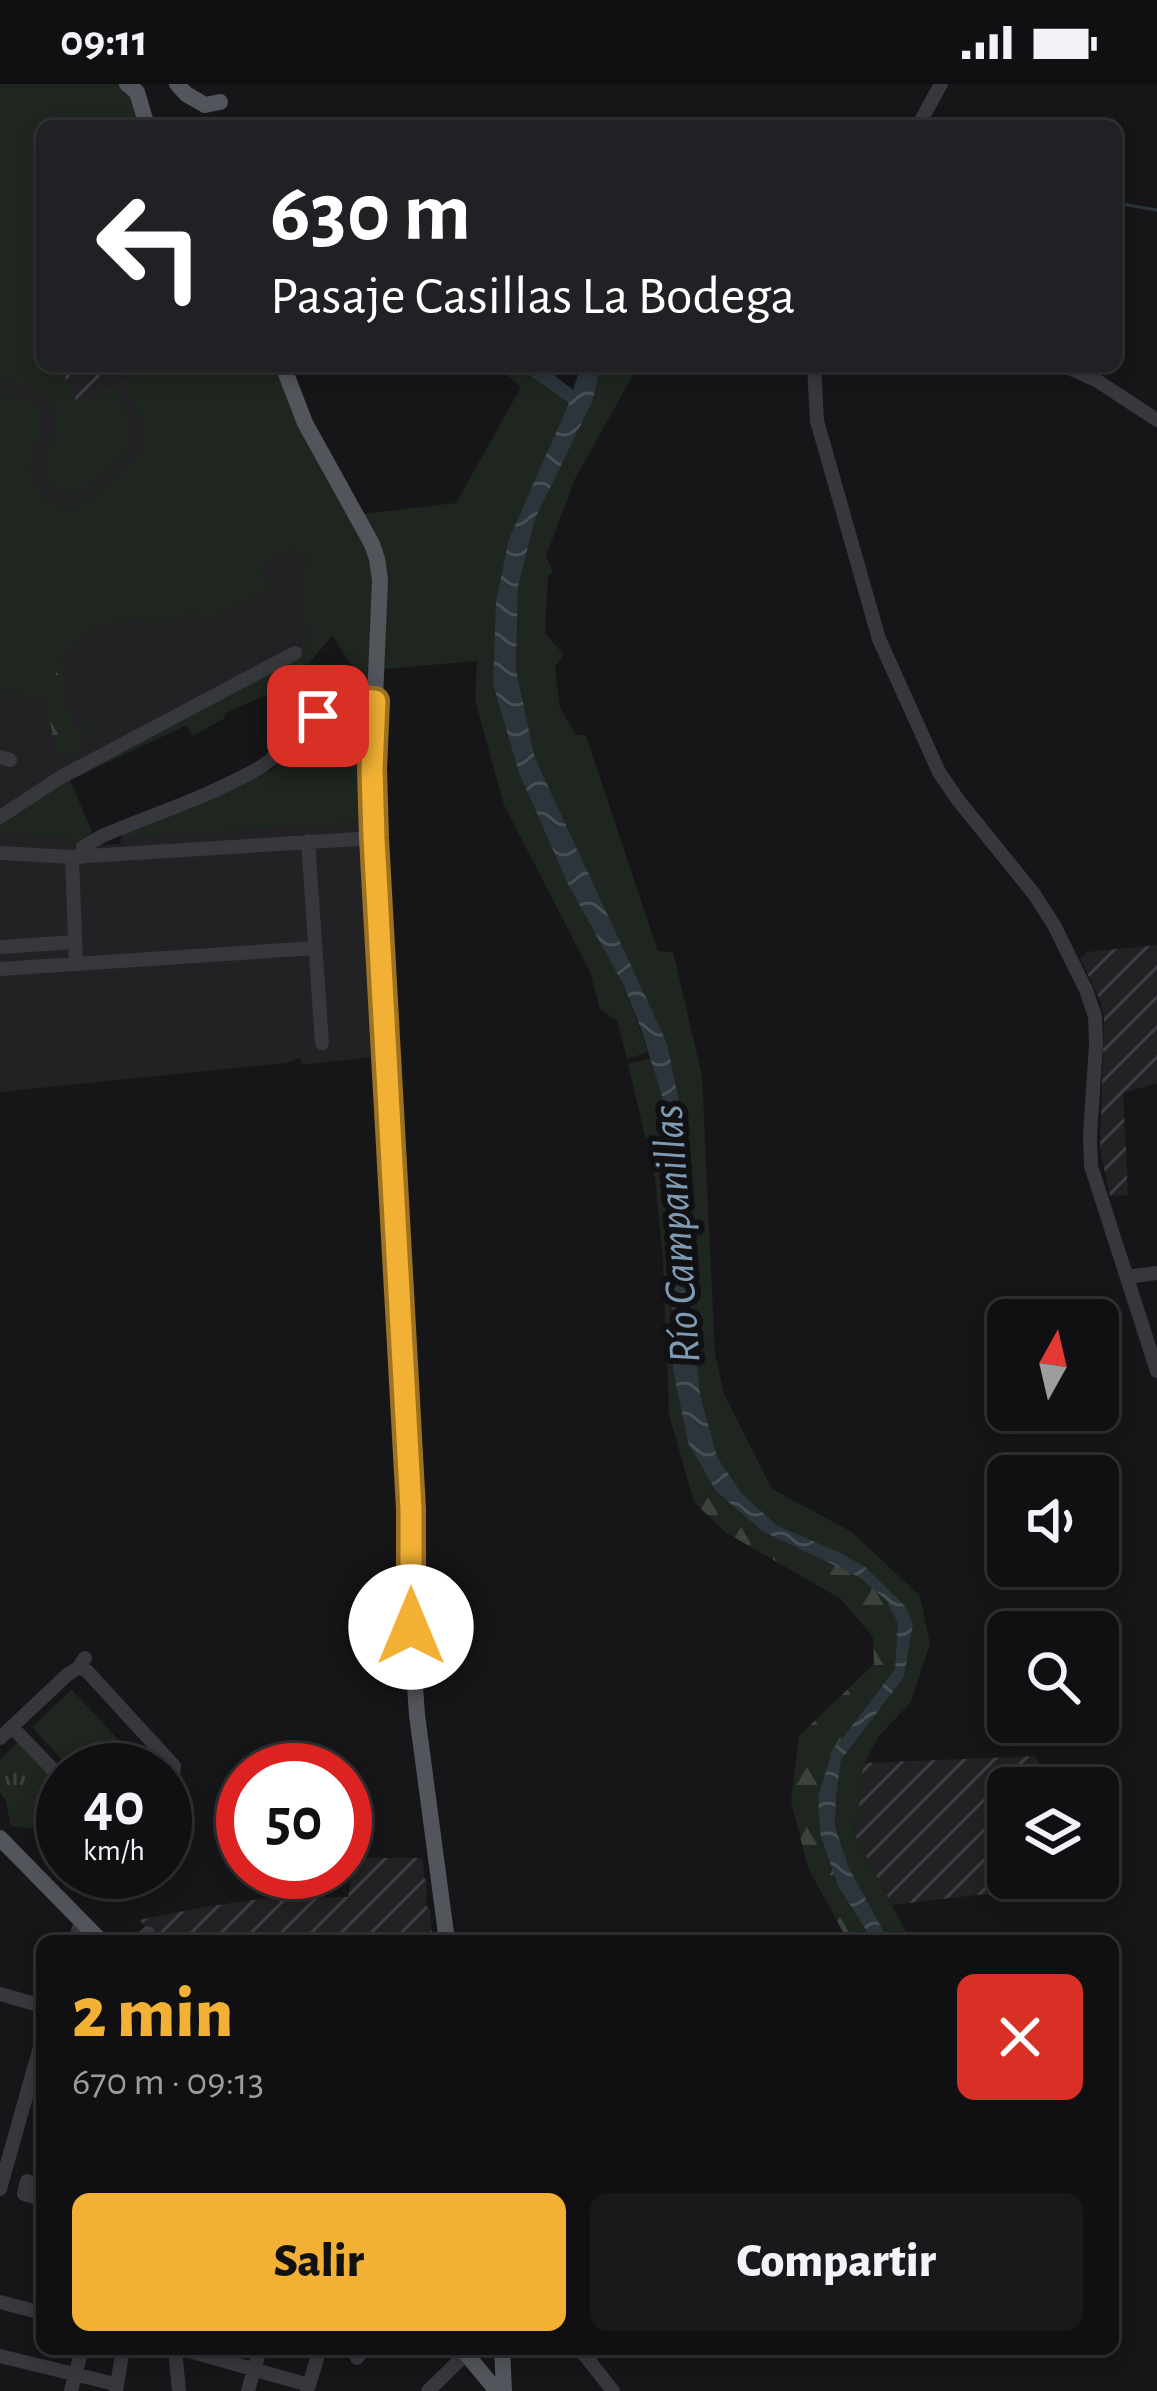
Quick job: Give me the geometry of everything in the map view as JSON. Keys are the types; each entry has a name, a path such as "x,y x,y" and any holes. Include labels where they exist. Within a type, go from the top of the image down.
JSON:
{"main road":[{"path":"127,84 137,92 145,120"},
{"path":"177,84 205,105 221,93"},
{"path":"285,372 305,423 377,559 380,580 372,769 374,838 411,1509 411,1627 417,1714 446,1935"},
{"path":"0,1838 95,1935"},
{"path":"468,2355 501,2391"},
{"path":"501,2391 502,2355"}],"street":[{"path":"921,120 941,84"},
{"path":"814,372 817,421 879,639 939,772 1034,894 1087,990 1096,1042 1091,1166 1157,1371"},
{"path":"1078,372 1157,420"},
{"path":"0,818 62,777 295,653"},
{"path":"76,964 78,857 83,848 266,765 318,716 358,700 375,701"},
{"path":"0,853 78,857 374,838"},
{"path":"308,841 322,1043"},
{"path":"0,947 74,942"},
{"path":"0,969 315,948"},
{"path":"1127,1277 1157,1273"},
{"path":"0,1738 82,1663 153,1743"},
{"path":"12,1726 36,1751"},
{"path":"77,1935 81,1921"},
{"path":"0,1994 36,2004"},
{"path":"0,2189 36,2060"},
{"path":"0,2114 18,2120"},
{"path":"0,2302 36,2311"},
{"path":"71,2391 81,2355"},
{"path":"0,2356 116,2388 123,2355"},
{"path":"178,2355 179,2391"},
{"path":"201,2355 308,2388 316,2359"},
{"path":"248,2391 258,2355"},
{"path":"428,2391 460,2355"},
{"path":"585,2355 613,2391"}],"shaded area":[{"path":"0,84 123,120 36,120 36,372 279,372 333,635 309,663 70,781 96,845 120,844 123,833 272,770 318,725 358,711 367,821 354,832 356,844 368,851 382,1056 302,1065 300,1058 0,1092"},
{"path":"62,372 119,372 123,380 77,403"},
{"path":"1157,945 1157,1083 1123,1093 1128,1195 1110,1196 1100,1149 1104,1017 1080,958 1087,952"},
{"path":"1035,1756 1041,1767 987,1767 987,1894 892,1905 856,1838 853,1819 859,1818 864,1763"},
{"path":"372,1858 419,1858 427,1881 432,1935 154,1935 139,1920 260,1899 372,1899"}],"green space":[{"path":"0,84 120,84 130,92 141,120 36,120 36,372 62,372 77,402 113,385 132,432 130,446 85,487 69,494 59,492 42,470 52,439 52,410 32,389 0,380"},
{"path":"119,372 281,372 373,558 368,689 332,636 309,663 289,671 293,683 224,714 225,718 192,736 187,725 70,780 93,834 78,844 72,837 0,833 0,823 68,777 304,651 310,632 298,594 309,556 282,552 261,569 269,589 203,623 196,610 164,621 111,624 83,635 65,655 46,700 0,690 0,394 33,403 40,410 41,430 30,470 40,492 59,506 76,506 90,498 139,455 143,436"},
{"path":"504,372 525,372 569,403 547,453 493,684 519,773 568,884 624,986 648,1052 627,1059 617,1021 600,1009 590,972 504,805 475,700 477,661 384,669 385,565 361,514 456,503 521,387"},
{"path":"600,372 635,372 575,479 546,556 553,572 548,576 545,633 564,655 555,667 560,708 576,735 586,735 658,951 673,952 702,1075 715,1354 724,1394 772,1489 852,1532 920,1596 930,1643 911,1702 879,1736 864,1763 859,1818 853,1820 856,1838 908,1935 886,1935 849,1868 835,1827 841,1760 904,1677 913,1624 865,1567 778,1526 742,1494 717,1458 700,1394 694,1332 690,1156 667,1043 535,758 516,669 518,587 535,519 592,402"},
{"path":"60,662 75,730 90,719 92,724 72,763 69,757 57,757 46,700"},
{"path":"358,711 368,718 367,821 122,838 123,833 272,770 331,719"},
{"path":"650,1058 663,1099 673,1370 688,1443 716,1491 694,1502 669,1415 655,1179 628,1064"},
{"path":"716,1491 762,1531 859,1576 887,1600 898,1623 895,1669 832,1752 818,1796 838,1886 869,1935 845,1935 808,1868 791,1801 799,1736 874,1664 873,1637 841,1599 725,1532 694,1502"},
{"path":"71,1690 121,1743 47,1743 32,1727"},
{"path":"18,1742 36,1761 36,1829 11,1826 0,1792 0,1760"}],"water":[{"name":"Río Campanillas","path":"525,372 550,372 573,390 579,372 600,372 592,402 535,519 518,587 516,669 535,758 667,1043 690,1156 700,1394 717,1457 742,1494 778,1526 865,1567 905,1606 913,1624 904,1677 841,1760 836,1796 835,1827 849,1868 886,1935 869,1935 838,1886 820,1833 818,1796 832,1752 895,1669 898,1623 886,1600 859,1577 762,1531 716,1491 688,1443 673,1370 663,1099 624,986 568,884 519,773 493,684 496,602 509,539 569,403"}],"waterway":[{"path":"1122,204 1157,210"}],"route":[{"path":"318,716 358,700 375,701 374,838 411,1509 411,1627"}]}
